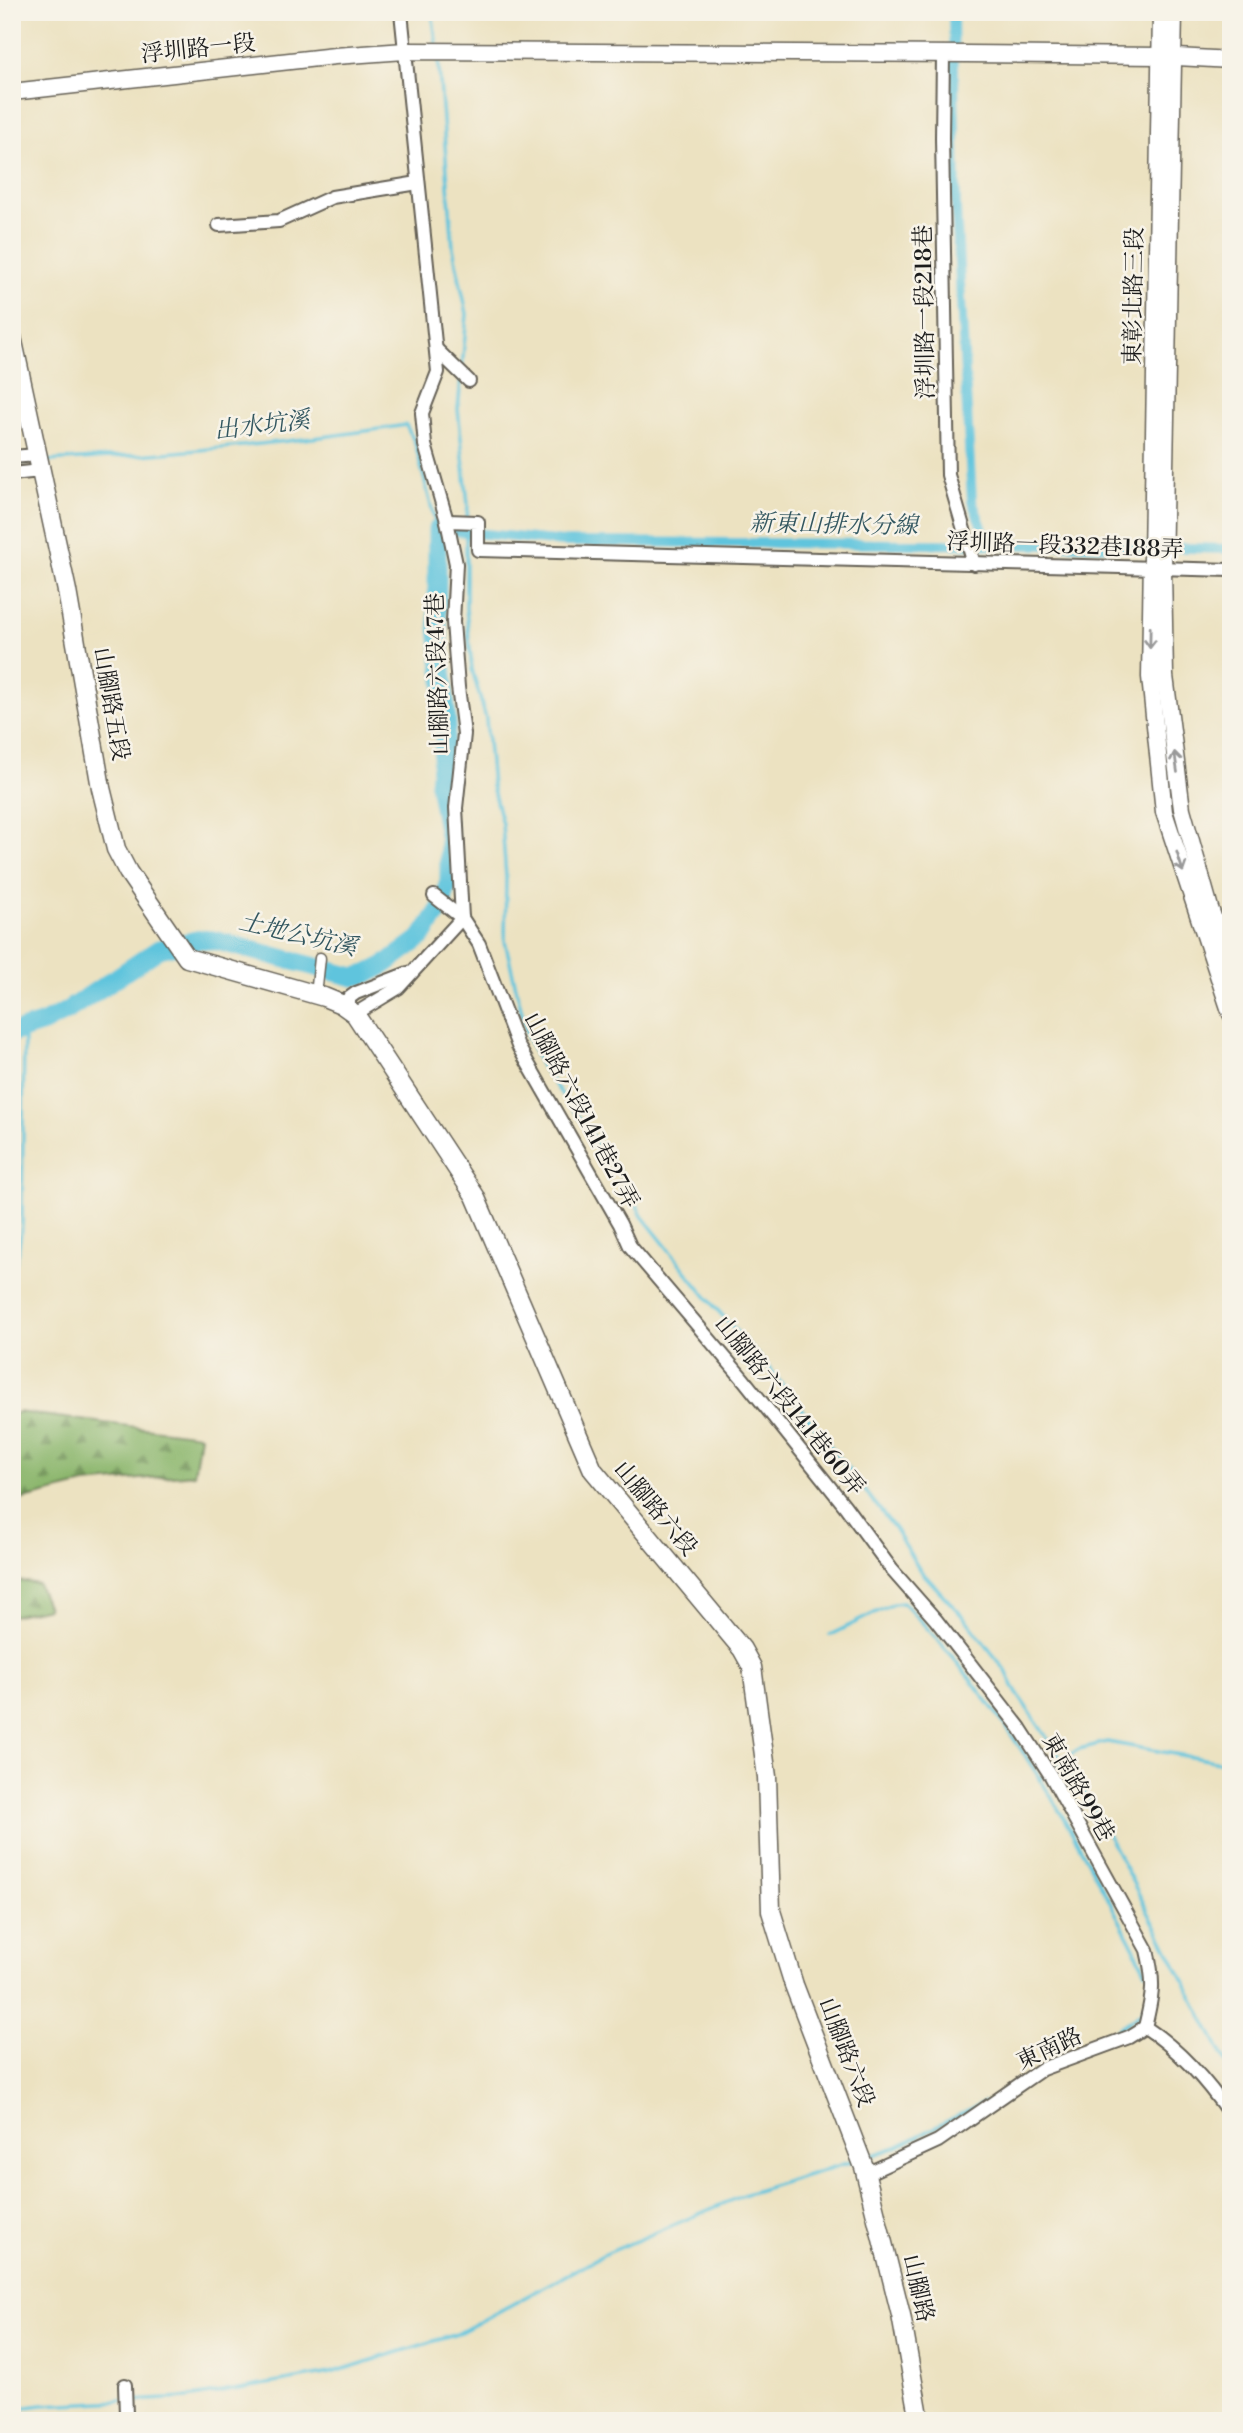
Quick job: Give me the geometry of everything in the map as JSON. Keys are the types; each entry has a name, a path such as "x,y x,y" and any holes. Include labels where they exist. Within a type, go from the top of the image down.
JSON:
{"main road":[{"name":"山腳路五段","path":"12,337 67,591 101,788 116,849 128,872 187,958 316,995"},
{"path":"316,995 348,1009"},
{"name":"山腳路六段","path":"348,1009 475,1196 593,1470 741,1648 752,1667 767,1777 771,1911 794,1985 865,2171"},
{"name":"山腳路","path":"865,2171 901,2315 920,2421"}],"street":[{"name":"山腳路六段47巷","path":"401,12 439,372 422,413 425,445 447,521 456,564 453,622 464,734 456,808 462,918"},
{"path":"1161,12 1166,56"},
{"path":"1166,56 1174,12"},
{"name":"浮圳路一段","path":"12,92 335,56 405,51 1166,56 1231,60"},
{"name":"浮圳路一段218巷","path":"943,55 948,475 974,564"},
{"name":"東彰北路三段","path":"1157,570 1166,56"},
{"path":"219,225 279,221 332,197 418,183"},
{"path":"436,349 469,381"},
{"path":"12,457 39,463"},
{"path":"12,474 39,463"},
{"name":"浮圳路一段332巷188弄","path":"447,521 478,522 478,550 1231,570"},
{"path":"1157,570 1165,676 1182,809 1231,970"},
{"path":"1157,570 1150,677 1164,812 1231,1014"},
{"path":"348,1009 398,988 462,918 434,896"},
{"name":"山腳路六段141巷27弄","path":"462,918 479,944 518,1046 630,1246"},
{"path":"316,995 320,958"},
{"name":"山腳路六段141巷60弄","path":"630,1246 761,1401 912,1594"},
{"name":"東南路99巷","path":"912,1594 936,1620 1020,1728 1051,1776 1147,1950 1154,1990 1146,2027"},
{"path":"1146,2027 1170,2043 1214,2092 1231,2116"},
{"name":"東南路","path":"865,2171 938,2141 1042,2069 1129,2037 1146,2027"},
{"path":"125,2385 126,2415"}],"green space":[{"path":"18,1412 200,1435 194,1474 85,1484 12,1502 12,1415"},
{"path":"12,1580 38,1584 48,1608 12,1616"}],"waterway":[{"path":"432,12 437,48"},
{"path":"953,12 956,209 972,501 989,545"},
{"path":"438,56 453,248 467,314 462,368"},
{"path":"461,379 458,409 467,518"},
{"name":"出水坑溪","path":"46,461 227,448 406,425 415,443 437,529"},
{"name":"出水坑溪","path":"12,463 35,462"},
{"path":"466,525 466,608 472,669 486,719 492,786 502,824 506,877 505,941 528,1038 541,1066 626,1182 642,1216 713,1305 770,1369 895,1529 919,1569 968,1622 1006,1671 1016,1692 1093,1806 1231,2071"},
{"name":"新東山排水分線","path":"437,529 563,542 1067,545 1231,549"},
{"name":"土地公坑溪","path":"12,1033 44,1023 68,1010 159,949 201,939 218,941 354,977 383,966 422,937 441,908 449,881 449,840 439,784 447,721 437,615 437,529"},
{"path":"12,1272 22,1224 24,1031"},
{"path":"830,1635 893,1604 903,1603 941,1643 1009,1731 1039,1777 1095,1874 1146,1972"},
{"path":"1040,1779 1079,1749 1107,1742 1231,1764"},
{"path":"1099,2042 1142,2012 1144,2006"},
{"path":"867,2157 897,2147 984,2102"},
{"path":"129,2401 187,2398 331,2373 457,2334 603,2255 746,2194 857,2160"},
{"path":"12,2409 122,2401"}]}
